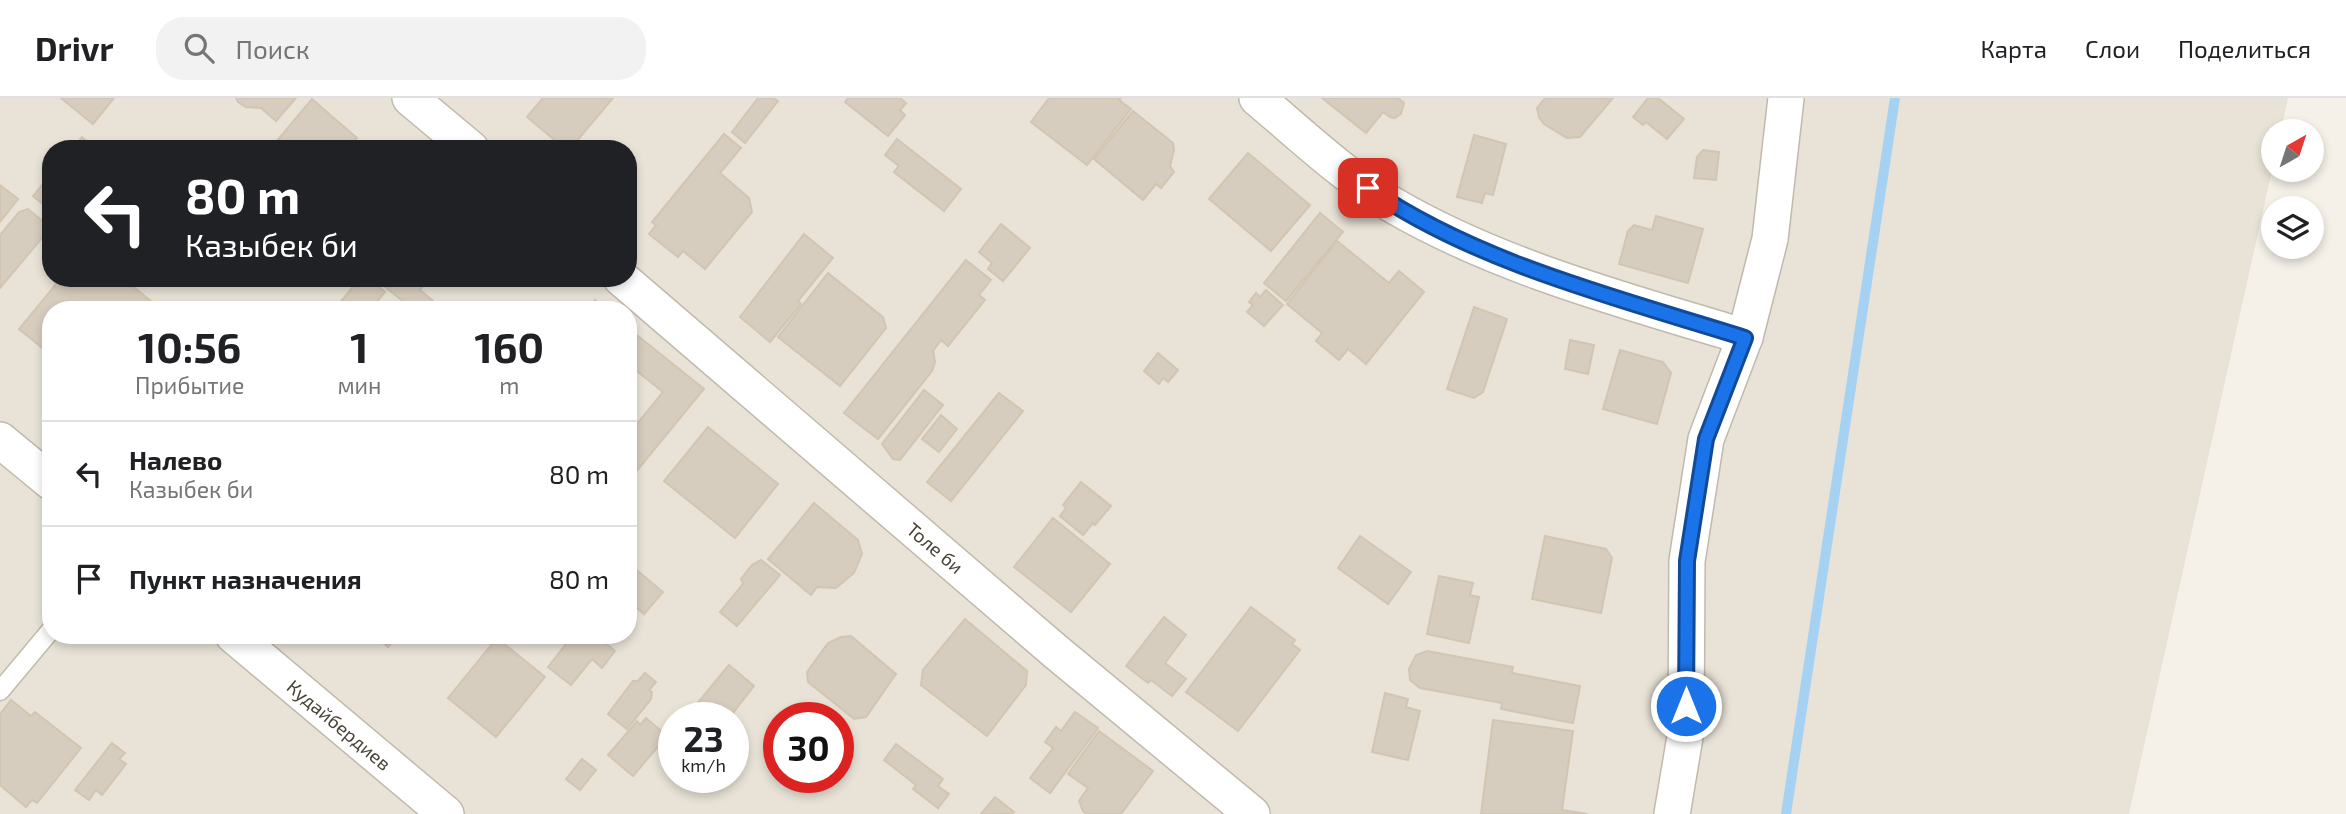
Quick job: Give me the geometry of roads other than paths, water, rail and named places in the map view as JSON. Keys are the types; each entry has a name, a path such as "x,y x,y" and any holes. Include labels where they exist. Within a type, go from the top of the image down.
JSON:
{"street":[{"path":"410,98 460,140"},
{"path":"1257,98 1346,172 1391,204 1441,229 1510,261 1586,289 1745,338"},
{"path":"1672,814 1686,731 1687,561 1706,439 1745,338 1770,239 1786,98"},
{"name":"Толе би","path":"631,287 1055,651 1252,814"},
{"path":"0,440 42,475"},
{"name":"Кудайбердиев","path":"244,644 446,814"}],"lane":[{"path":"0,691 42,641"}],"waterway":[{"path":"1786,814 1895,98"}]}
